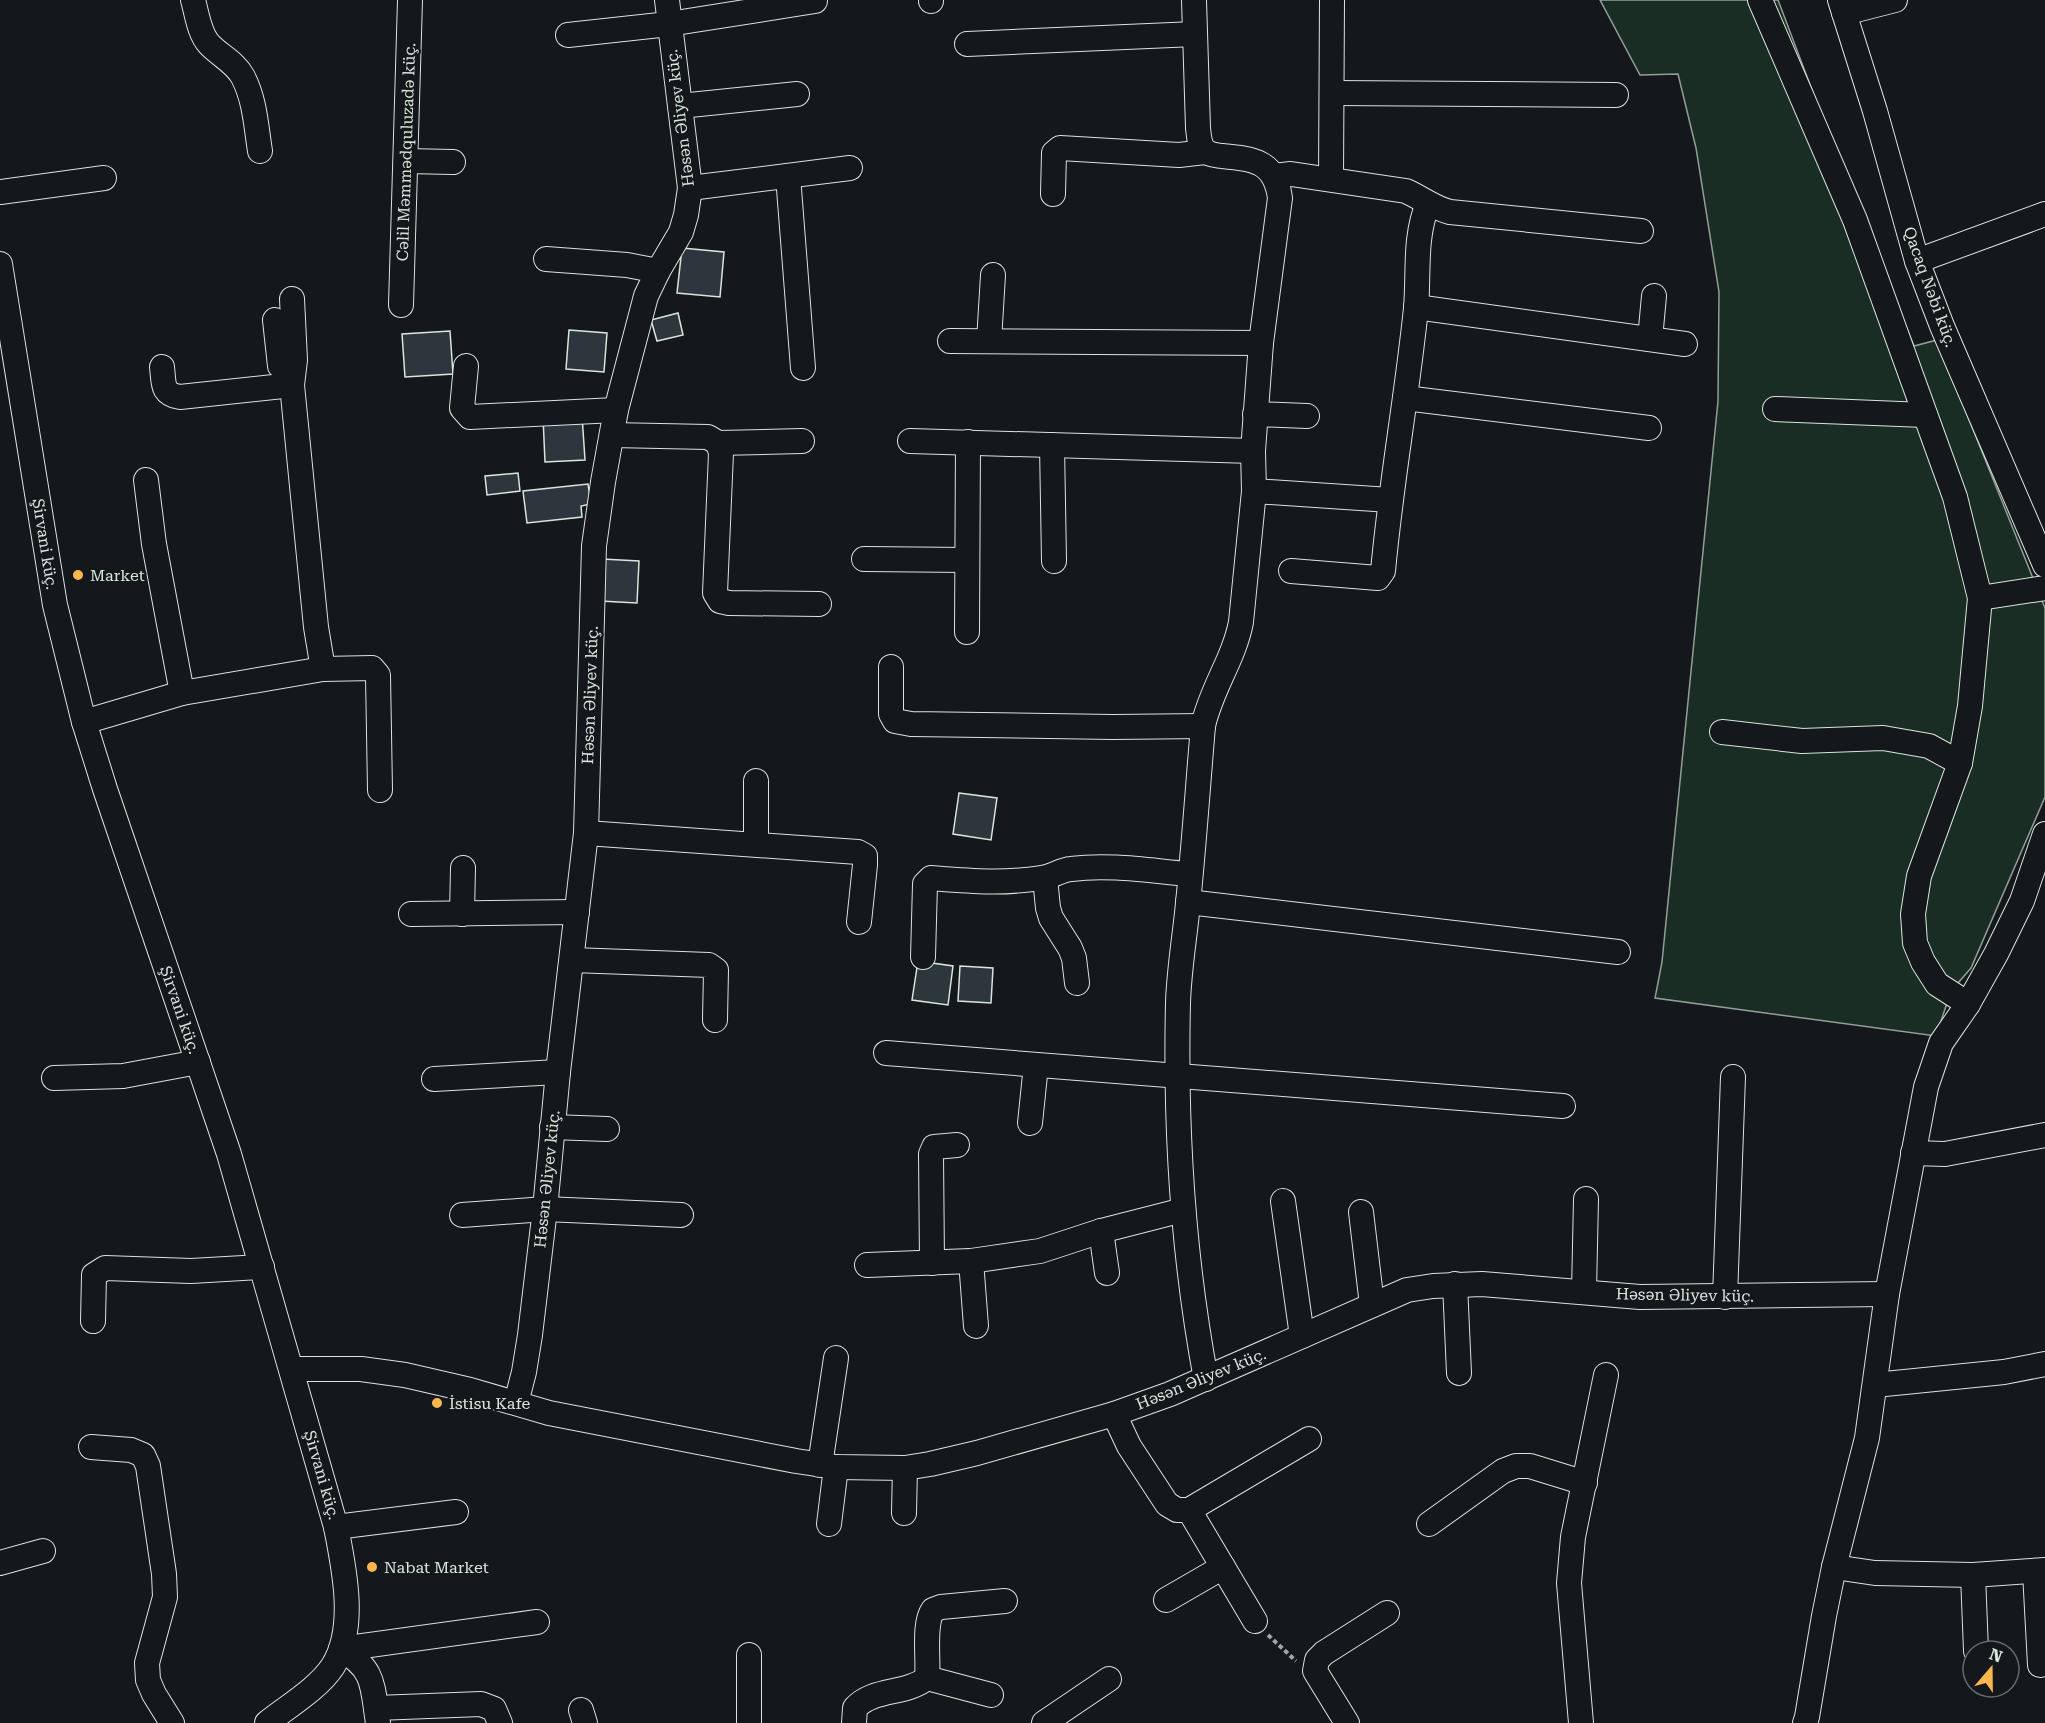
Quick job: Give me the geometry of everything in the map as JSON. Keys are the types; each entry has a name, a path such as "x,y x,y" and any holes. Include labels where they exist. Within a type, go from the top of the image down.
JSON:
{"street":[{"path":"193,0 199,25 208,43 233,63 243,76 253,103 260,151"},
{"name":"Cəlil Məmmədquluzadə küç.","path":"401,305 410,0"},
{"name":"Həsən Əliyev küç.","path":"516,1403 524,1372 545,1209 552,1127 586,833 594,546 603,482 616,410 646,296 657,271 681,232 690,188 667,0"},
{"path":"1194,0 1198,128 1200,143 1206,152"},
{"path":"1331,179 1332,0"},
{"path":"1760,0 1855,220 1955,497 1980,598 1970,706 1960,763 1920,876 1912,914 1915,943 1923,962 1937,984 1968,1004"},
{"path":"1842,6 1895,0"},
{"path":"568,35 669,24 815,1"},
{"name":"Qacaq Nəbi küç.","path":"1842,6 1875,111 1917,261 1942,326 2045,565"},
{"path":"967,44 1195,34"},
{"path":"1332,93 1616,95"},
{"path":"680,105 797,94"},
{"path":"1053,194 1054,153 1060,148 1179,155 1206,152 1251,159 1263,165 1274,176 1280,198 1261,343 1252,451 1254,491 1238,639 1207,706 1203,726 1180,977 1178,1076 1183,1210 1206,1379"},
{"path":"406,161 453,162"},
{"path":"690,188 850,168"},
{"path":"1274,176 1291,174 1406,192 1428,204 1450,212 1641,231"},
{"path":"788,176 803,368"},
{"path":"0,192 104,178"},
{"path":"1291,571 1378,578 1383,571 1390,500 1416,307 1421,228 1428,204"},
{"path":"1917,261 2045,214"},
{"path":"546,259 627,265 657,271"},
{"name":"Şirvani küç.","path":"0,264 55,605 84,722 229,1154 336,1527 345,1577 346,1618 341,1649 333,1666 321,1680 267,1723"},
{"path":"989,341 993,274"},
{"path":"1650,339 1654,296"},
{"path":"287,386 295,360 292,299"},
{"path":"1416,307 1685,344"},
{"path":"275,320 287,386 322,669"},
{"path":"950,341 1261,343"},
{"path":"466,366 462,408 470,417 616,410"},
{"path":"162,368 164,389 170,396 180,397 287,386"},
{"path":"1405,398 1649,428"},
{"path":"1774,409 1925,415"},
{"path":"1255,414 1307,416"},
{"path":"612,435 708,437 718,443 802,441"},
{"path":"910,441 1252,451"},
{"path":"967,633 968,442"},
{"path":"718,443 721,453 715,593 720,602 819,604"},
{"path":"1052,445 1054,561"},
{"path":"146,480 154,544 182,693"},
{"path":"1254,491 1390,500"},
{"path":"864,559 967,560"},
{"path":"1980,598 2045,588"},
{"path":"891,667 891,714 895,721 911,724 1203,726"},
{"path":"84,722 182,693 322,669 372,668 378,675 380,790"},
{"path":"1722,732 1802,741 1883,738 1929,746 1960,763"},
{"path":"756,781 756,844"},
{"path":"586,833 858,852 865,856 859,922"},
{"path":"1805,1723 1808,1717 1834,1567 1867,1438 1887,1294 1926,1087 1937,1054 1996,954 2022,901 2045,834"},
{"path":"462,914 463,868"},
{"path":"923,957 925,884 931,878 996,883 1045,878 1059,871 1073,868 1190,874"},
{"path":"1045,878 1051,918 1070,948 1074,958 1077,983"},
{"path":"1188,902 1618,952"},
{"path":"411,914 577,912"},
{"path":"572,960 709,965 716,970 715,1020"},
{"path":"886,1053 1563,1106"},
{"path":"54,1078 123,1076 198,1062"},
{"path":"1030,1124 1036,1065"},
{"path":"434,1079 558,1072"},
{"path":"1725,1297 1733,1077"},
{"path":"552,1127 607,1129"},
{"path":"1913,1153 1945,1154 2045,1135"},
{"path":"932,1263 931,1154 934,1147 957,1145"},
{"path":"1584,1292 1586,1199"},
{"path":"1284,1201 1302,1336"},
{"path":"462,1215 545,1209 681,1215"},
{"path":"867,1264 971,1261 1040,1251 1101,1231 1183,1210"},
{"path":"1361,1212 1372,1305"},
{"path":"1101,1231 1107,1273"},
{"path":"971,1261 976,1326"},
{"path":"93,1321 94,1275 105,1268 191,1271 262,1267"},
{"path":"1455,1284 1459,1373"},
{"name":"Həsən Əliyev küç.","path":"292,1369 361,1369 405,1375 549,1413 828,1466 905,1468 977,1453 1114,1414 1206,1379 1407,1290 1455,1284 1640,1297 1887,1294"},
{"path":"829,1524 828,1466 836,1358"},
{"path":"1875,1385 2004,1372 2045,1364"},
{"path":"1581,1723 1569,1582 1572,1537 1606,1375"},
{"path":"1114,1414 1129,1446 1167,1504 1177,1510 1189,1510 1309,1439"},
{"path":"91,1447 131,1450 143,1455 148,1466 164,1574 165,1597 147,1663 148,1680 172,1723"},
{"path":"1430,1524 1503,1471 1516,1466 1530,1466 1585,1483"},
{"path":"904,1513 905,1468"},
{"path":"1189,1510 1255,1620"},
{"path":"336,1527 456,1512"},
{"path":"0,1563 43,1551"},
{"path":"1166,1600 1223,1567"},
{"path":"1834,1567 1875,1573 1973,1575 2040,1571 2040,1665"},
{"path":"1973,1575 1976,1639"},
{"path":"854,1723 855,1708 862,1700 918,1685 927,1678 928,1617 933,1610 1005,1601"},
{"path":"1347,1723 1315,1671 1317,1660 1324,1653 1387,1613"},
{"path":"341,1649 537,1622"},
{"path":"341,1649 352,1656 369,1673 377,1716 481,1704 495,1709 500,1723"},
{"path":"749,1654 749,1723"},
{"path":"927,1678 991,1695"},
{"path":"1044,1723 1109,1679"}],"path":[{"path":"1255,1620 1288,1656 1315,1671"}],"green space":[{"path":"1600,0 1778,0 1840,164 1914,346 1937,340 2045,608 2045,797 1971,968 1951,991 1936,1036 1655,998 1662,962 1718,401 1719,292 1696,148 1678,74 1640,75"}],"building":[{"path":"682,248 724,252 720,297 677,293"},
{"path":"678,313 683,335 657,341 651,320"},
{"path":"569,330 607,333 604,372 566,369"},
{"path":"450,331 453,374 405,377 402,334"},
{"path":"582,415 585,460 545,462 543,417"},
{"path":"518,473 520,491 487,495 485,476"},
{"path":"588,484 591,504 581,506 582,517 527,523 523,491"},
{"path":"602,559 639,561 637,603 600,601"},
{"path":"959,793 997,798 991,840 953,834"},
{"path":"918,961 953,966 948,1005 912,1000"},
{"path":"960,966 993,968 991,1003 958,1001"}],"place":[{"name":"Market","path":"78,575"},
{"name":"İstisu Kafe","path":"437,1403"},
{"name":"Nabat Market","path":"372,1567"}]}
